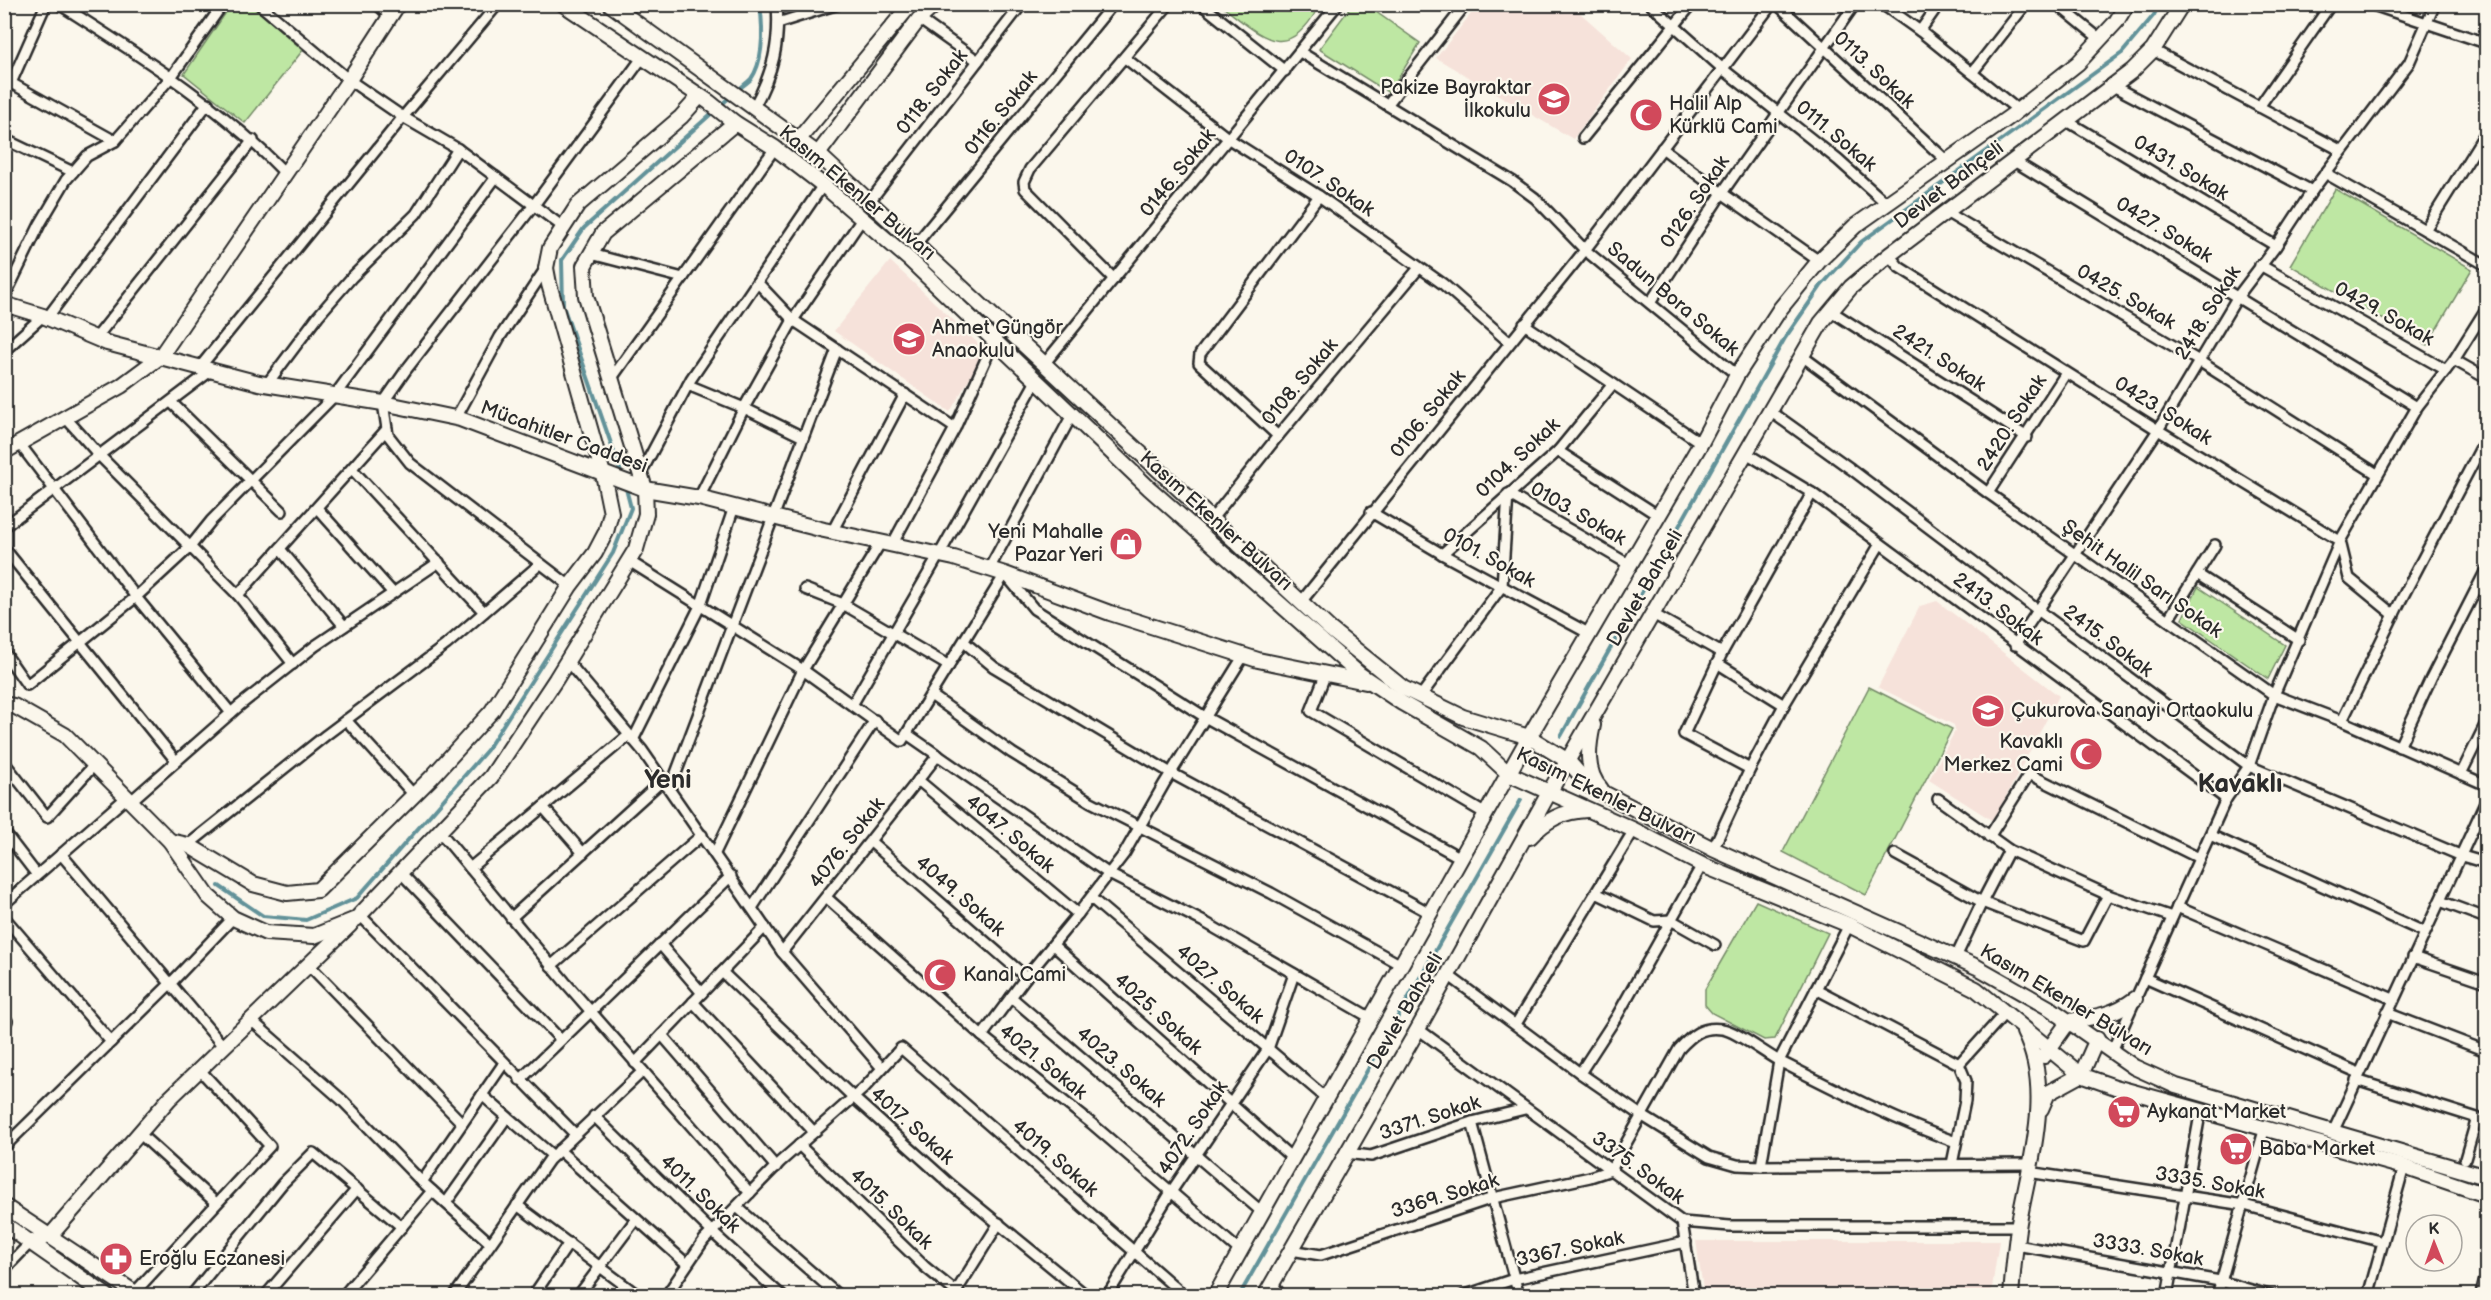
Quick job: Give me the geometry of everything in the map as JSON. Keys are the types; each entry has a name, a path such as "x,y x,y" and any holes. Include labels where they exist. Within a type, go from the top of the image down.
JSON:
{"street":[{"path":"4,93 46,4"},
{"path":"59,4 172,76 253,140 285,172"},
{"path":"4,298 40,224 73,172 87,156 115,141 172,76 223,4"},
{"path":"259,4 350,81 403,117 458,149 563,227"},
{"path":"231,713 52,489 10,446 122,386 160,357 285,172 350,81 394,10 377,4"},
{"path":"4,527 171,402 206,369 403,117 498,4"},
{"path":"170,841 188,845 253,884 287,893 318,890 414,795 492,711 606,532 611,513 603,474 549,284 546,268 550,248 578,205 704,100 564,4"},
{"name":"Kasım Ekenler Bulvarı","path":"610,4 818,154 1340,638 1403,688 1463,717 1530,737 1568,761 1590,786 1713,849 1956,957 2021,991 2097,1039 2134,1067 2176,1086 2487,1177"},
{"path":"751,105 776,55 777,4"},
{"path":"778,23 838,4"},
{"path":"799,139 900,10 911,4"},
{"path":"818,154 919,20 936,4"},
{"name":"0118. Sokak","path":"870,201 1022,4"},
{"name":"0116. Sokak","path":"916,244 1113,4"},
{"path":"1114,279 1025,189 1024,182 1030,169 1169,4"},
{"path":"1201,4 1285,71"},
{"path":"1387,105 1466,4"},
{"name":"0111. Sokak","path":"1650,4 1724,70 1779,111 1887,204"},
{"path":"1583,138 1692,4"},
{"name":"0106. Sokak","path":"1301,602 1371,512 1586,250 1772,4"},
{"name":"0113. Sokak","path":"1777,4 1947,161"},
{"name":"0126. Sokak","path":"1650,303 1722,193 1855,4"},
{"path":"1882,4 1920,31 2018,110"},
{"path":"1920,31 1939,4"},
{"path":"1972,73 2026,4"},
{"path":"2057,4 2100,39"},
{"name":"Devlet Bahçeli","path":"1215,1296 1486,814 1701,443 1737,375 1780,309 1819,261 1855,226 2018,110 2078,63 2116,22 2127,4"},
{"name":"Devlet Bahçeli","path":"1264,1296 1418,1029 1550,791 1821,323 1851,287 1889,255 2132,71 2153,50 2182,4"},
{"path":"2259,107 2331,4"},
{"path":"2370,4 2487,43"},
{"name":"2418. Sokak","path":"2015,645 2158,430 2238,296 2276,246 2325,173 2409,63 2435,4"},
{"name":"0146. Sokak","path":"1045,363 1285,71 1334,6"},
{"path":"919,20 978,61"},
{"path":"2153,50 2342,152"},
{"name":"Sadun Bora Sokak","path":"1300,52 1535,198 1586,250 1737,375"},
{"path":"570,586 410,463 399,451 387,429 383,403 534,205 642,58"},
{"name":"0107. Sokak","path":"1125,58 1229,139 1320,196 1443,284 1509,342"},
{"path":"10,83 115,141"},
{"path":"2113,86 2312,191"},
{"name":"Kasım Ekenler Bulvarı","path":"704,100 775,148 823,185 910,260 1158,496 1359,674 1402,703 1481,748 1509,774 1634,830 1702,866 1849,925 1976,989 2081,1075 2115,1087 2404,1167 2487,1195"},
{"path":"4,351 45,317 208,103"},
{"path":"4,1270 30,1243 51,1235 169,1099 358,917 491,777 567,661 636,549 646,514 645,489 641,473 586,296 584,266 603,233 731,120"},
{"name":"0431. Sokak","path":"2067,121 2276,246"},
{"path":"2425,230 2487,132"},
{"path":"4,139 73,172"},
{"path":"96,338 253,140"},
{"path":"612,378 775,148"},
{"path":"1662,148 1819,261"},
{"path":"267,384 318,316 352,277 416,214 458,149"},
{"name":"0427. Sokak","path":"2014,161 2417,407"},
{"path":"2325,173 2487,265"},
{"path":"4,652 27,685 136,597 189,546 334,395 495,177"},
{"path":"641,473 688,385 823,185"},
{"path":"1278,436 1199,363 1200,354 1320,196"},
{"name":"0425. Sokak","path":"1946,212 2199,361 2377,474"},
{"path":"699,498 744,408 793,320 862,219"},
{"path":"591,254 683,278"},
{"name":"0423. Sokak","path":"1889,255 1899,267 2340,541"},
{"name":"0429. Sokak","path":"2260,265 2446,370 2454,360 2487,378"},
{"path":"456,418 500,337 546,268"},
{"name":"0108. Sokak","path":"1211,520 1419,268"},
{"path":"757,282 793,320 956,428"},
{"name":"Mücahitler Caddesi","path":"4,304 45,317 96,338 206,369 267,384 383,403 456,418 645,489 699,498 832,532 939,555 1005,574 1110,613 1244,655 1372,683"},
{"path":"2454,360 2487,309"},
{"name":"2421. Sokak","path":"1832,310 2027,437"},
{"path":"1524,324 1701,443"},
{"path":"715,853 802,670 843,604 886,544 956,428 994,340"},
{"path":"670,789 837,349"},
{"name":"Şehit Halil Sarı Sokak","path":"1802,356 1988,493 2274,695 2343,721 2487,785"},
{"path":"2112,1051 2226,799 2249,766 2274,695 2340,541 2417,407 2446,370"},
{"name":"2420. Sokak","path":"1988,493 2027,437 2067,372"},
{"path":"852,705 1036,381"},
{"name":"0104. Sokak","path":"1442,554 1558,451 1613,384"},
{"path":"688,385 744,408 803,437"},
{"path":"832,532 905,394"},
{"path":"171,402 282,511"},
{"name":"2415. Sokak","path":"1770,411 2249,766 2462,856 2487,863"},
{"path":"989,569 1072,415"},
{"path":"66,417 99,455 238,595 293,664"},
{"path":"238,595 387,429"},
{"path":"2343,721 2394,615 2487,438"},
{"path":"1558,451 1659,516"},
{"name":"2413. Sokak","path":"1746,453 1812,493 2226,799"},
{"path":"352,469 484,612"},
{"path":"1750,769 1684,734 1722,653 1812,493"},
{"path":"1420,697 1502,586 1508,494"},
{"name":"0103. Sokak","path":"1508,494 1630,565"},
{"path":"470,868 631,737 701,604 734,507"},
{"path":"317,508 393,593"},
{"name":"0101. Sokak","path":"1371,512 1442,554 1590,634"},
{"path":"2340,541 2349,578 2394,615"},
{"path":"1713,849 1750,769 1784,705 1880,544"},
{"path":"2169,620 2215,545"},
{"path":"4,548 81,640 176,761"},
{"path":"280,549 344,626"},
{"path":"629,561 701,604 802,670 902,741 1005,574 1034,609 1205,717 1461,858"},
{"path":"4,904 61,854 293,664 344,626 439,562"},
{"path":"188,845 346,720 446,645 540,564"},
{"path":"2399,747 2431,678 2487,570"},
{"path":"2197,574 2299,640"},
{"path":"805,589 843,604 949,666"},
{"path":"1653,614 1722,653"},
{"path":"964,642 994,667 1171,773 1430,913"},
{"path":"982,1036 1124,854 1244,655"},
{"path":"567,661 631,737 670,789 782,952 882,1068 854,1097 776,1167 712,1232 666,1295"},
{"path":"1717,663 1784,705"},
{"path":"1326,674 1311,711 1486,814"},
{"path":"931,695 1012,753 1091,802 1271,893 1401,965"},
{"path":"4,704 22,710 65,735 170,841 208,896 233,918 266,933 314,936 358,917"},
{"path":"1595,715 1589,758 1593,781 1607,795"},
{"path":"346,720 414,795"},
{"path":"752,908 875,720"},
{"path":"2461,774 2487,723"},
{"path":"908,734 1109,873 1206,923 1371,1018"},
{"name":"4076. Sokak","path":"782,952 938,755"},
{"path":"4,762 47,816 95,764"},
{"path":"1989,837 2029,774 2199,858"},
{"path":"512,918 663,780"},
{"name":"4047. Sokak","path":"918,780 1078,914"},
{"path":"1938,800 2009,850 2108,895 2172,917"},
{"path":"2333,1132 2357,1076 2487,801"},
{"path":"543,807 583,853"},
{"path":"1518,849 1539,828 1559,815 1571,811 1590,810"},
{"path":"1516,1024 1634,830"},
{"path":"4,832 37,875"},
{"path":"440,832 551,966 750,1193"},
{"path":"551,966 702,835"},
{"path":"2210,835 2424,932"},
{"name":"4049. Sokak","path":"871,842 1026,977"},
{"path":"1956,957 2009,850"},
{"path":"61,854 223,1046"},
{"path":"1895,854 1982,902 2084,941 2108,895"},
{"path":"1580,1073 1617,1016 1702,866"},
{"path":"401,873 561,1040"},
{"path":"520,1080 731,876"},
{"path":"1596,893 1654,921 1671,920 1715,945"},
{"name":"4021. Sokak","path":"827,898 982,1036 1092,1124 1240,1251"},
{"name":"4027. Sokak","path":"1091,898 1326,1098"},
{"path":"2439,901 2487,918"},
{"path":"2177,907 2393,999"},
{"path":"4,916 111,1042"},
{"path":"358,917 575,1134"},
{"path":"4,1146 170,984 233,918"},
{"path":"1761,1166 1779,1061 1849,925"},
{"path":"635,1063 765,927"},
{"path":"660,944 702,993"},
{"name":"4025. Sokak","path":"1053,945 1292,1158"},
{"path":"2413,957 2487,982"},
{"path":"308,964 462,1123"},
{"name":"4017. Sokak","path":"722,972 950,1184 1087,1296"},
{"name":"4072. Sokak","path":"1107,1296 1171,1192 1268,1049 1294,974"},
{"name":"3335. Sokak","path":"1448,975 1580,1073 1641,1115 1709,1157 1737,1165 1952,1164 2029,1168 2244,1204 2383,1242"},
{"path":"2145,978 2357,1076 2477,1118 2465,1159"},
{"path":"1816,989 1959,1064 1966,1082 1965,1101 1952,1164"},
{"name":"4023. Sokak","path":"1011,997 1262,1212"},
{"path":"2037,1066 2069,1021 2120,1010 2136,999"},
{"path":"693,1002 814,1132"},
{"path":"1959,1064 2006,1012"},
{"path":"2387,1013 2487,1051"},
{"path":"251,1020 342,1100 422,1182 490,1243"},
{"path":"2011,1296 2018,1226 2038,1114 2037,1066 2031,1045 2020,1025"},
{"path":"1611,1170 1679,1049 1690,1037 1705,1028 1725,1029 1779,1061 1921,1130 1956,1142"},
{"name":"3375. Sokak","path":"1418,1029 1682,1222 1730,1226 2018,1226"},
{"path":"662,1035 776,1167"},
{"path":"2038,1114 2048,1093 2081,1075 2097,1039"},
{"name":"4019. Sokak","path":"882,1068 901,1048 1185,1296"},
{"path":"422,1182 504,1063"},
{"path":"4,1206 137,1294 216,1203 270,1146 199,1069"},
{"path":"454,1296 556,1153 643,1071"},
{"path":"482,1095 507,1117 556,1153 687,1264"},
{"name":"3371. Sokak","path":"1346,1153 1371,1156 1472,1122 1525,1109"},
{"path":"2167,1296 2201,1109"},
{"name":"4011. Sokak","path":"594,1116 712,1232 782,1296"},
{"path":"446,1203 507,1117"},
{"path":"1472,1122 1519,1296"},
{"path":"2217,1296 2265,1127"},
{"path":"139,1133 216,1203"},
{"name":"4015. Sokak","path":"799,1145 925,1267 957,1294"},
{"path":"191,1296 282,1184 313,1153 402,1227"},
{"path":"2368,1296 2404,1167"},
{"name":"3369. Sokak","path":"1291,1250 1321,1255 1493,1198 1590,1177 1611,1170"},
{"path":"265,1296 357,1190"},
{"path":"343,1296 432,1191"},
{"path":"517,1205 639,1296"},
{"path":"737,1207 839,1296"},
{"path":"578,1296 636,1219"},
{"path":"1682,1222 1694,1296"},
{"path":"957,1294 999,1223"},
{"path":"4,1224 106,1296"},
{"name":"3367. Sokak","path":"1463,1296 1514,1279 1686,1242"},
{"path":"533,1296 569,1243"},
{"name":"3333. Sokak","path":"2016,1245 2220,1281 2272,1296"},
{"path":"1272,1283 1281,1296"},
{"path":"2483,1296 2487,1283"}],"shaded area":[{"name":"Pakize Bayraktar İlkokulu","path":"1570,4 1632,59 1573,139 1436,58 1478,5"},
{"name":"Ahmet Güngör Anaokulu","path":"890,261 981,346 982,356 950,412 834,331"},
{"name":"Çukurova Sanayi Ortaokulu","path":"1937,601 2059,696 1993,821 1929,780 1955,731 1954,725 1878,687 1920,606"},
{"path":"1696,1241 1999,1241 1991,1295 1704,1296"}],"green space":[{"path":"231,5 251,5 303,50 245,123 184,74"},
{"path":"1220,5 1313,5 1318,8 1306,26 1294,36 1283,40 1271,39 1259,34"},
{"path":"1352,5 1366,5 1420,43 1389,93 1319,49"},
{"path":"2335,189 2472,269 2427,345 2290,265"},
{"path":"2198,587 2285,645 2268,679 2182,619"},
{"path":"1869,687 1952,729 1866,895 1783,852"},
{"path":"1756,901 1828,933 1775,1039 1764,1040 1712,1013 1705,1005 1705,989"}],"waterway":[{"path":"737,91 751,79 759,62 762,33 760,4"},
{"path":"1561,736 1785,338 1821,286 1861,242 2122,53 2154,15 2159,4"},
{"path":"623,478 563,306 562,260 584,228 731,96"},
{"path":"219,886 263,916 306,920 357,898 487,750 613,553 631,508 625,485"},
{"path":"1239,1296 1521,800"}],"place":[{"name":"Pakize Bayraktar İlkokulu","path":"1554,99"},
{"name":"Halil Alp Kürklü Cami","path":"1646,115"},
{"name":"Ahmet Güngör Anaokulu","path":"909,339"},
{"name":"Yeni Mahalle Pazar Yeri","path":"1126,544"},
{"name":"Çukurova Sanayi Ortaokulu","path":"1988,711"},
{"name":"Kavaklı Merkez Cami","path":"2086,754"},
{"name":"Kanal Cami","path":"940,975"},
{"name":"Aykanat Market","path":"2124,1112"},
{"name":"Baba Market","path":"2236,1149"},
{"name":"Eroğlu Eczanesi","path":"116,1259"}],"district":[{"name":"Yeni","path":"668,780"},
{"name":"Kavaklı","path":"2240,784"}]}
